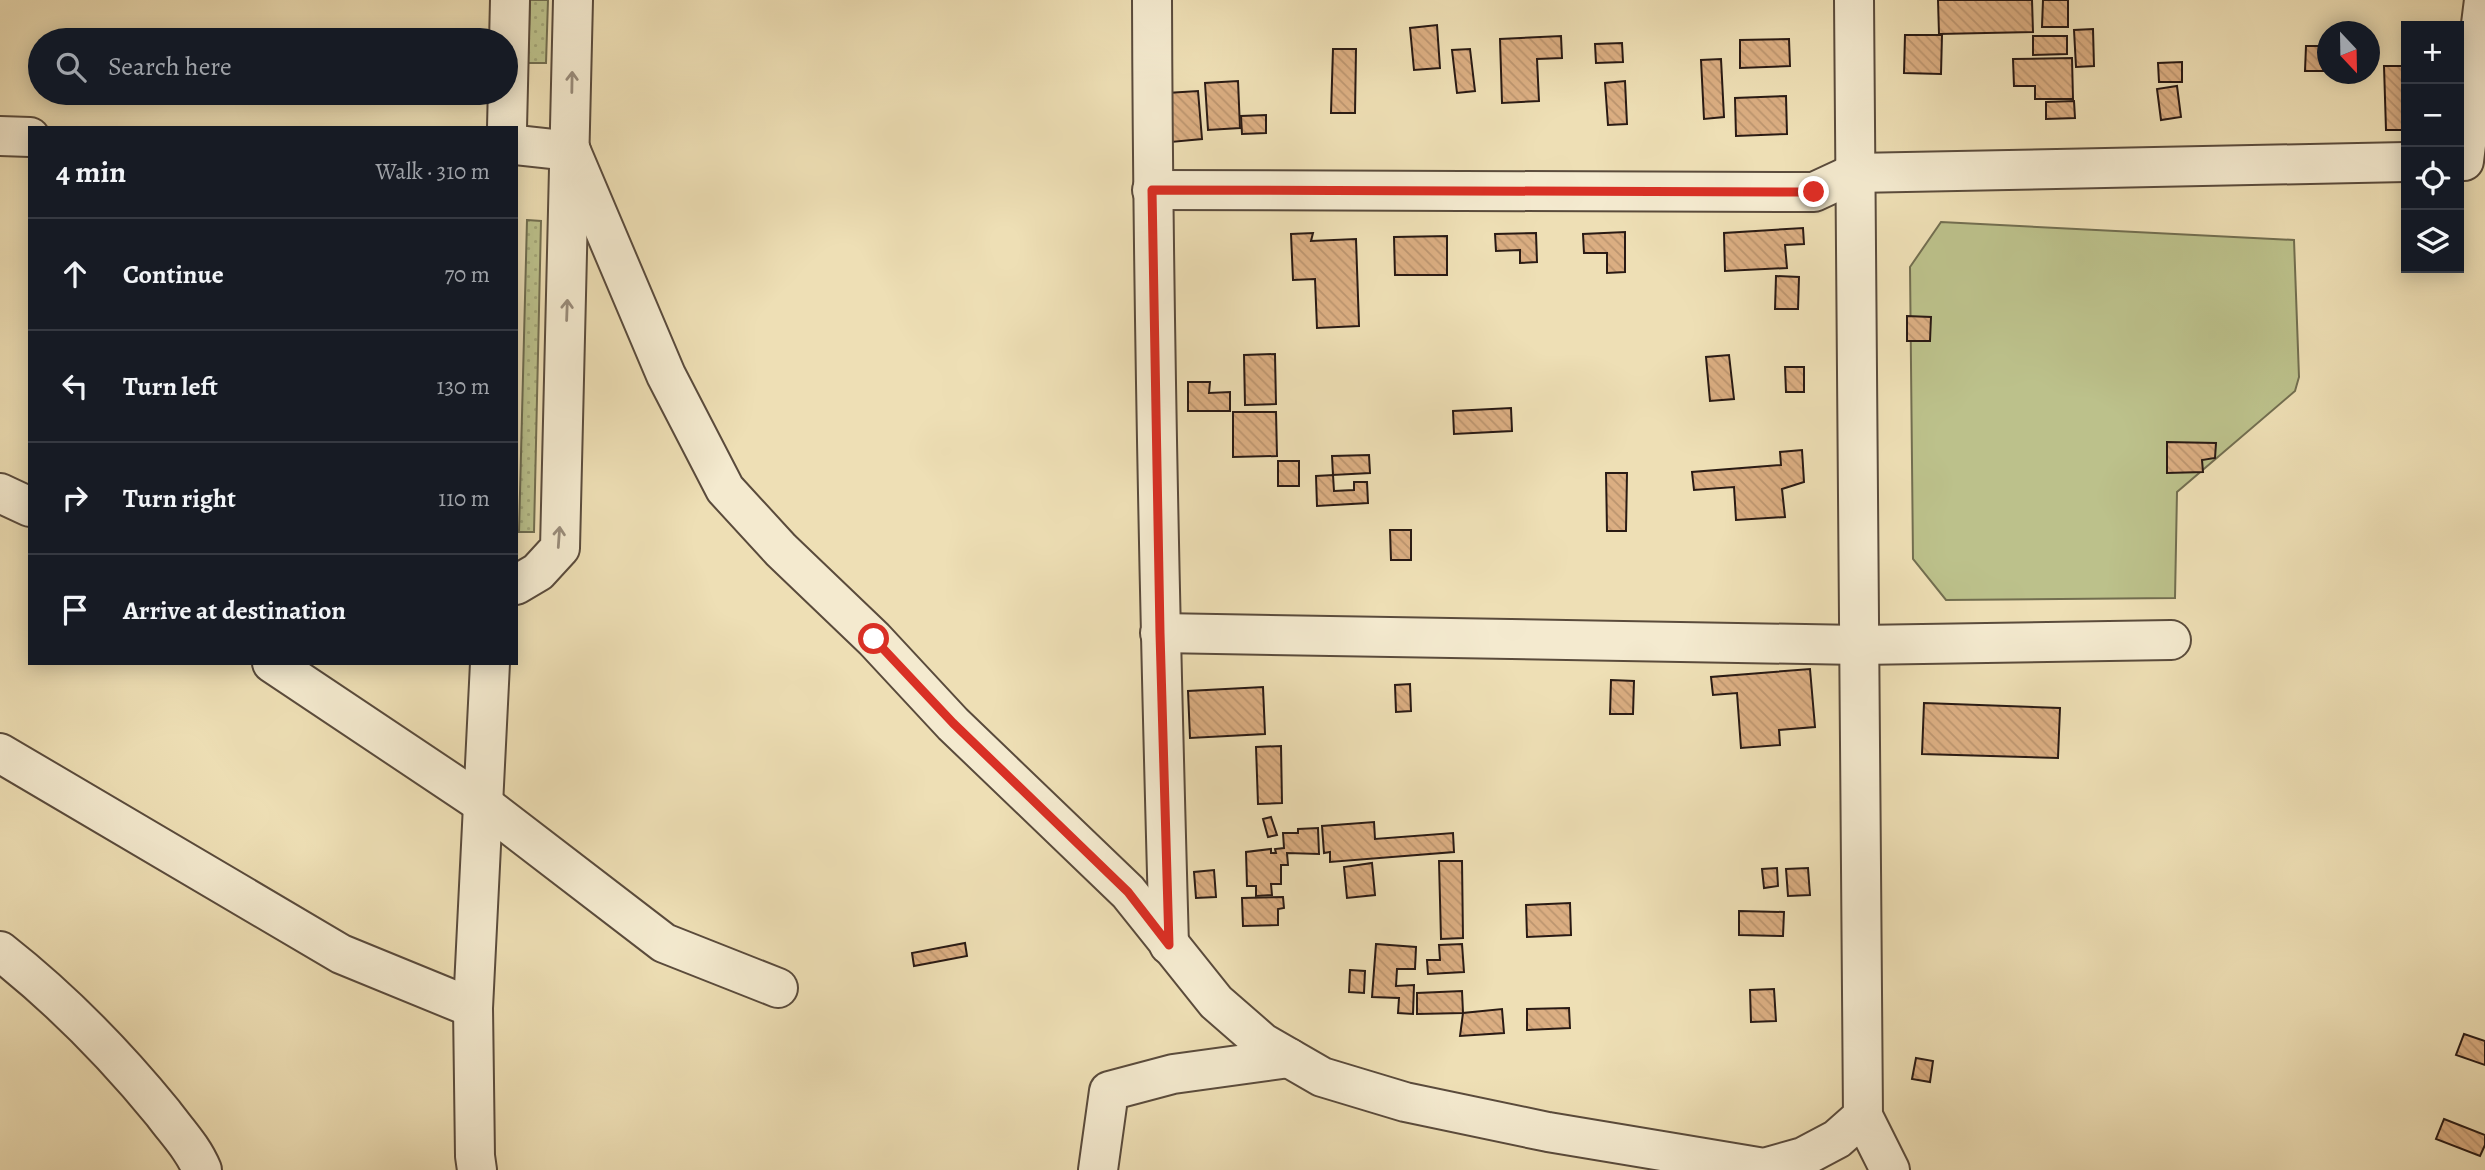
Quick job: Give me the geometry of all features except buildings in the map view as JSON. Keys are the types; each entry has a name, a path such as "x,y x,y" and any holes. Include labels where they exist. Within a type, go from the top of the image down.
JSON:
{"street":[{"path":"509,28 510,0"},
{"path":"518,584 538,572 560,548 573,0"},
{"path":"1152,0 1152,190 1169,945"},
{"path":"1854,0 1863,1116 1890,1170"},
{"path":"2464,160 2484,0"},
{"path":"507,126 508,105"},
{"path":"0,136 28,137"},
{"path":"518,145 571,151"},
{"path":"571,151 666,375 725,489 780,550 874,639 953,723 1128,892 1216,1002 1263,1043 1322,1077 1405,1102 1548,1132 1764,1169 1803,1157 1837,1139 1863,1116"},
{"path":"1152,190 1814,192 1855,173 2401,162"},
{"path":"0,493 28,506"},
{"path":"1160,633 1859,645 2171,640"},
{"path":"275,665 484,804 664,943 778,988"},
{"path":"477,1170 473,1007 490,665"},
{"path":"0,753 341,954 473,1007"},
{"path":"0,951 89,1029 180,1135 196,1155 202,1170"},
{"path":"1098,1170 1109,1091 1172,1074 1289,1058"}],"green space":[{"path":"530,0 548,0 546,63 528,63"},
{"path":"527,220 541,221 534,532 519,532"},
{"path":"1941,222 2294,240 2299,377 2295,391 2177,492 2175,598 1946,600 1913,559 1910,267"}],"route":[{"path":"874,639 953,723 1128,892 1169,945 1152,190 1814,192"}]}
